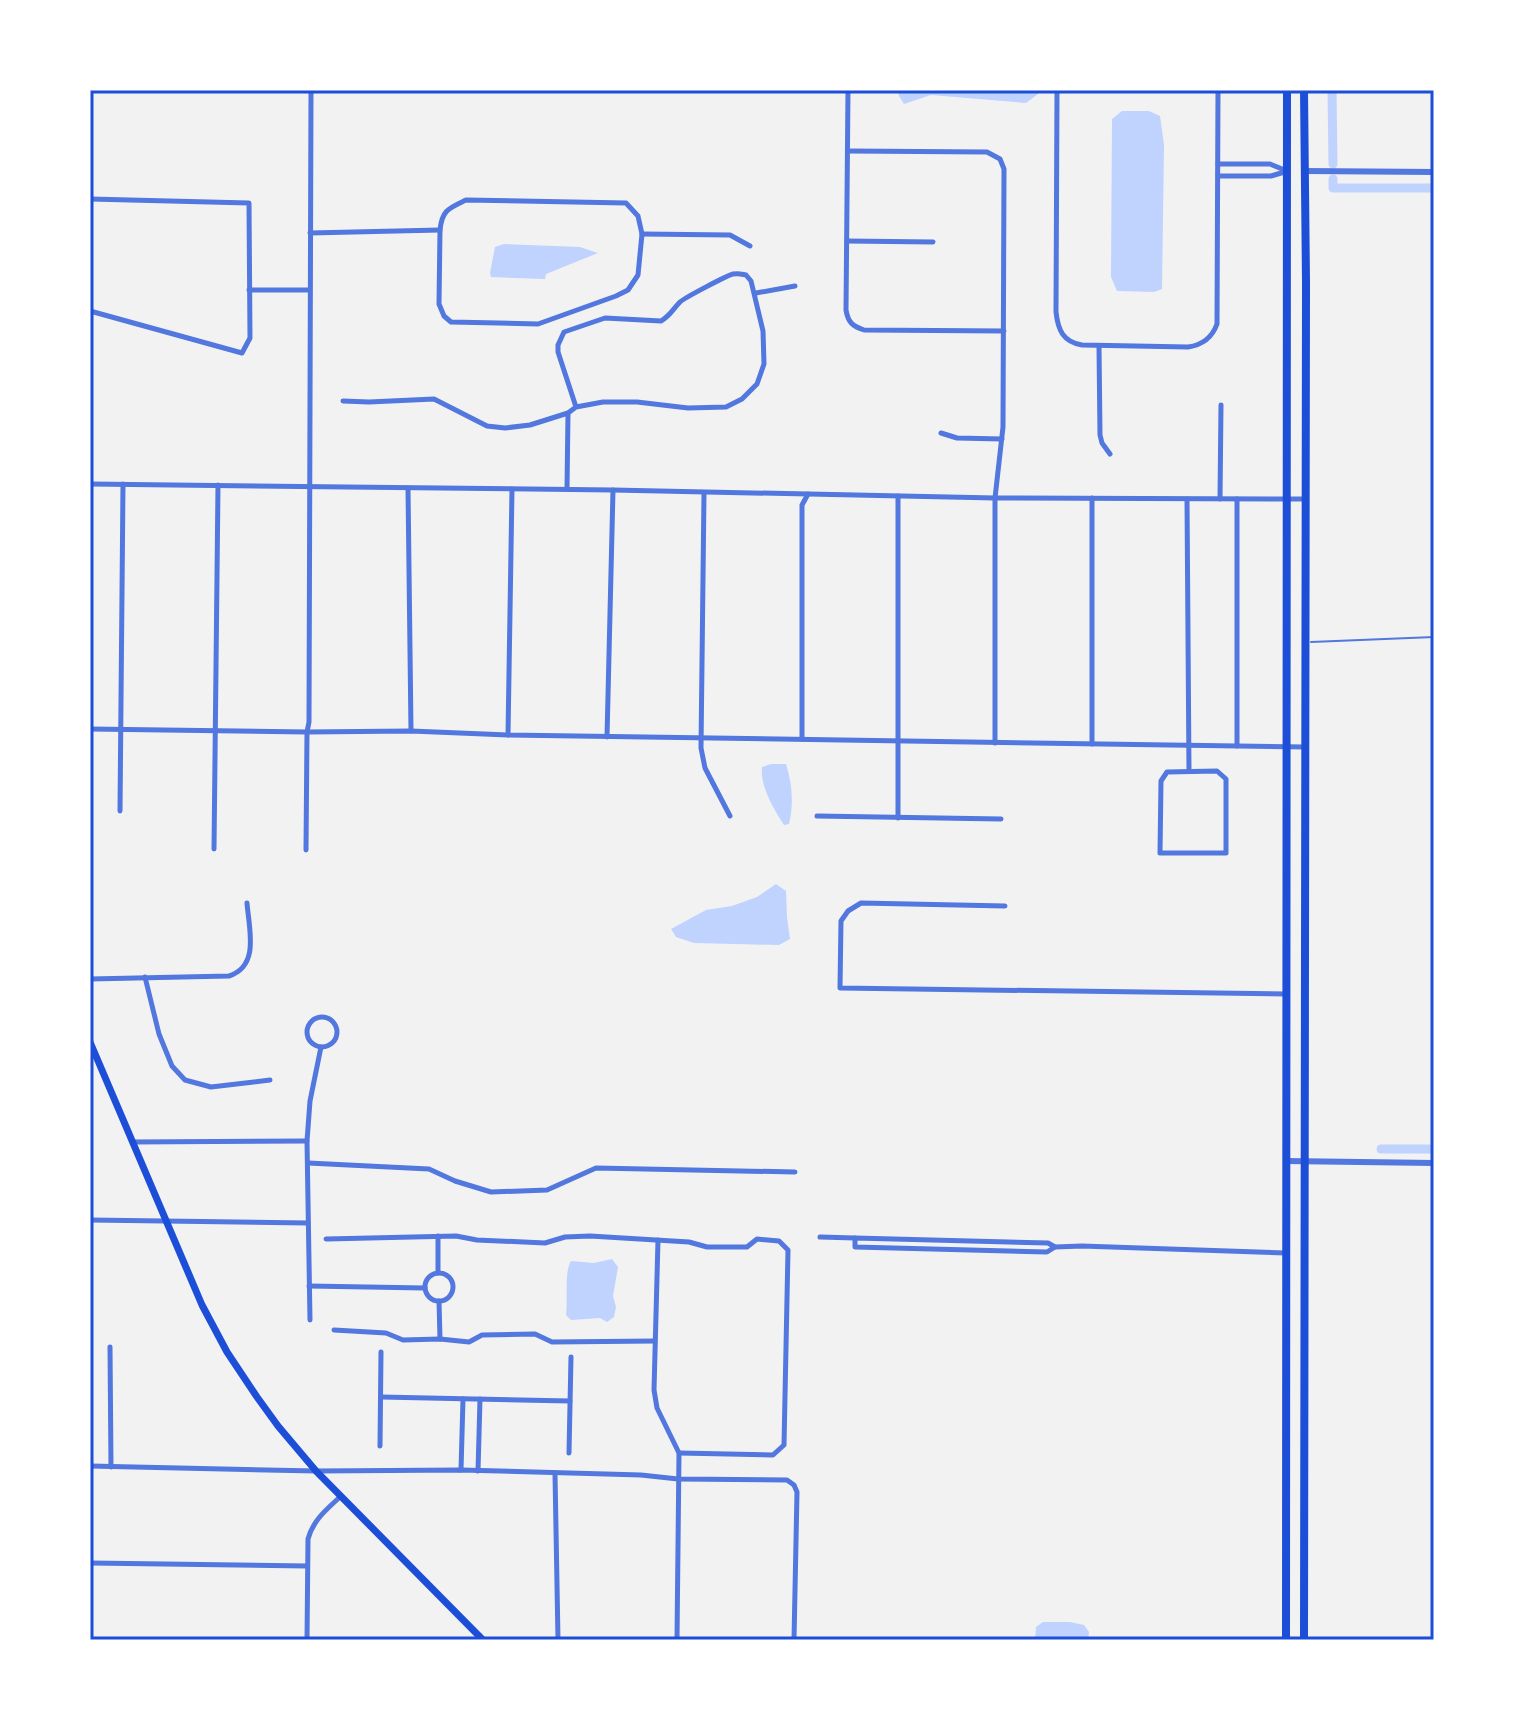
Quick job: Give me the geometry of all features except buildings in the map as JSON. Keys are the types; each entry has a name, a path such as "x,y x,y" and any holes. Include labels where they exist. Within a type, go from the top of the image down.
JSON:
{"main road":[{"path":"1286,1640 1287,90"},
{"path":"1304,90 1304,1640"},
{"path":"1288,171 1297,179 1305,194"},
{"path":"90,1042 202,1305 227,1352 278,1426 316,1471 483,1640"},
{"path":"1286,1354 1304,1355"}],"street":[{"path":"306,850 311,90"},
{"path":"848,90 848,321 864,330 1004,331"},
{"path":"1057,90 1056,312 1063,336 1075,344 1188,347 1208,339 1215,329 1217,318 1218,90"},
{"path":"848,151 987,152 1000,159 1004,169 1002,439 995,498 995,743"},
{"path":"1218,164 1270,164 1288,171"},
{"path":"1218,176 1271,176 1288,171"},
{"path":"1305,171 1434,172"},
{"path":"90,199 249,203 250,338 242,353 90,311"},
{"path":"466,200 626,203 638,216 642,234 638,275 628,290 616,296 538,324 451,322 444,316 439,304 440,230 441,218 448,209 466,200"},
{"path":"310,233 440,230"},
{"path":"642,234 730,235 750,246"},
{"path":"847,241 933,242"},
{"path":"343,401 434,399 487,426 505,428 530,425 568,413 576,407 603,402 709,409 726,407 742,399 757,384 764,364 763,331 751,281 746,275 731,274 690,295 661,321 605,318 564,332 558,352 576,407"},
{"path":"756,293 795,286"},
{"path":"249,290 309,290"},
{"path":"1099,346 1099,432 1110,454"},
{"path":"1220,499 1221,405"},
{"path":"567,489 568,413"},
{"path":"941,433 957,438 1002,439"},
{"path":"90,484 995,498 1306,499"},
{"path":"120,811 123,484"},
{"path":"214,849 218,485"},
{"path":"408,488 411,731"},
{"path":"508,735 512,489"},
{"path":"607,737 613,490"},
{"path":"704,493 701,748 705,768 730,816"},
{"path":"802,739 802,505 808,494"},
{"path":"898,496 898,818"},
{"path":"1092,498 1092,744"},
{"path":"1187,499 1189,771"},
{"path":"1237,499 1237,746"},
{"path":"90,729 411,731 607,737 1305,747"},
{"path":"1189,771 1217,771 1226,779 1226,853 1160,853 1161,781 1167,772 1189,771"},
{"path":"817,816 1001,819"},
{"path":"90,979 229,976 240,972 249,960 247,903"},
{"path":"1005,906 861,903 848,911 841,921 840,988 1286,994"},
{"path":"145,977 172,1066 185,1080 211,1087 270,1080"},
{"path":"323,1017 337,1026 337,1035 333,1043 321,1047 311,1042 307,1034 309,1025 323,1017"},
{"path":"310,1320 307,1141 310,1101 321,1047"},
{"path":"132,1142 307,1141"},
{"path":"1286,1161 1434,1163"},
{"path":"308,1163 429,1169 491,1192 547,1190 596,1168 795,1172"},
{"path":"90,1220 308,1223"},
{"path":"438,1236 438,1273"},
{"path":"326,1239 456,1236 545,1243 565,1237 590,1236 689,1242 707,1247 747,1247 757,1239 779,1241 788,1250 784,1445 773,1455 679,1453"},
{"path":"820,1237 855,1238 855,1247 893,1249 1047,1252 1055,1247 1082,1246 1286,1253"},
{"path":"658,1240 654,1390 657,1408 679,1453 677,1640"},
{"path":"438,1273 448,1277 453,1286 449,1297 439,1301 429,1297 425,1288 429,1277 438,1273"},
{"path":"309,1286 425,1288"},
{"path":"439,1301 440,1339"},
{"path":"334,1330 386,1333 403,1340 469,1342 482,1335 535,1334 552,1342 655,1341"},
{"path":"110,1347 111,1467"},
{"path":"380,1446 381,1352"},
{"path":"569,1453 571,1357"},
{"path":"381,1397 570,1401"},
{"path":"461,1470 463,1399"},
{"path":"478,1471 480,1399"},
{"path":"90,1466 316,1471 461,1470 787,1480 797,1492 794,1640"},
{"path":"555,1474 558,1640"},
{"path":"307,1640 308,1539 318,1518 341,1496"},
{"path":"90,1563 307,1566"}],"lane":[{"path":"1305,642 1434,637"}],"water":[{"path":"898,90 1038,90 1038,94 1026,103 931,95 904,104"},
{"path":"1122,111 1149,111 1160,116 1164,145 1162,289 1154,292 1117,291 1111,277 1112,119"},
{"path":"504,244 580,247 598,253 546,274 545,279 491,277 495,247"},
{"path":"786,764 792,794 789,824 784,825 765,789 762,767"},
{"path":"776,884 786,891 790,939 779,945 694,943 676,937 671,929 706,910 732,906 757,897"},
{"path":"612,1259 618,1267 613,1296 616,1307 614,1317 607,1322 600,1318 571,1320 566,1315 571,1261 594,1263"},
{"path":"1043,1622 1084,1625 1089,1632 1088,1640 1035,1640 1036,1627"}],"waterway":[{"path":"1332,90 1333,164"},
{"path":"1333,179 1333,188 1434,188"},
{"path":"1381,1149 1434,1149"}]}
